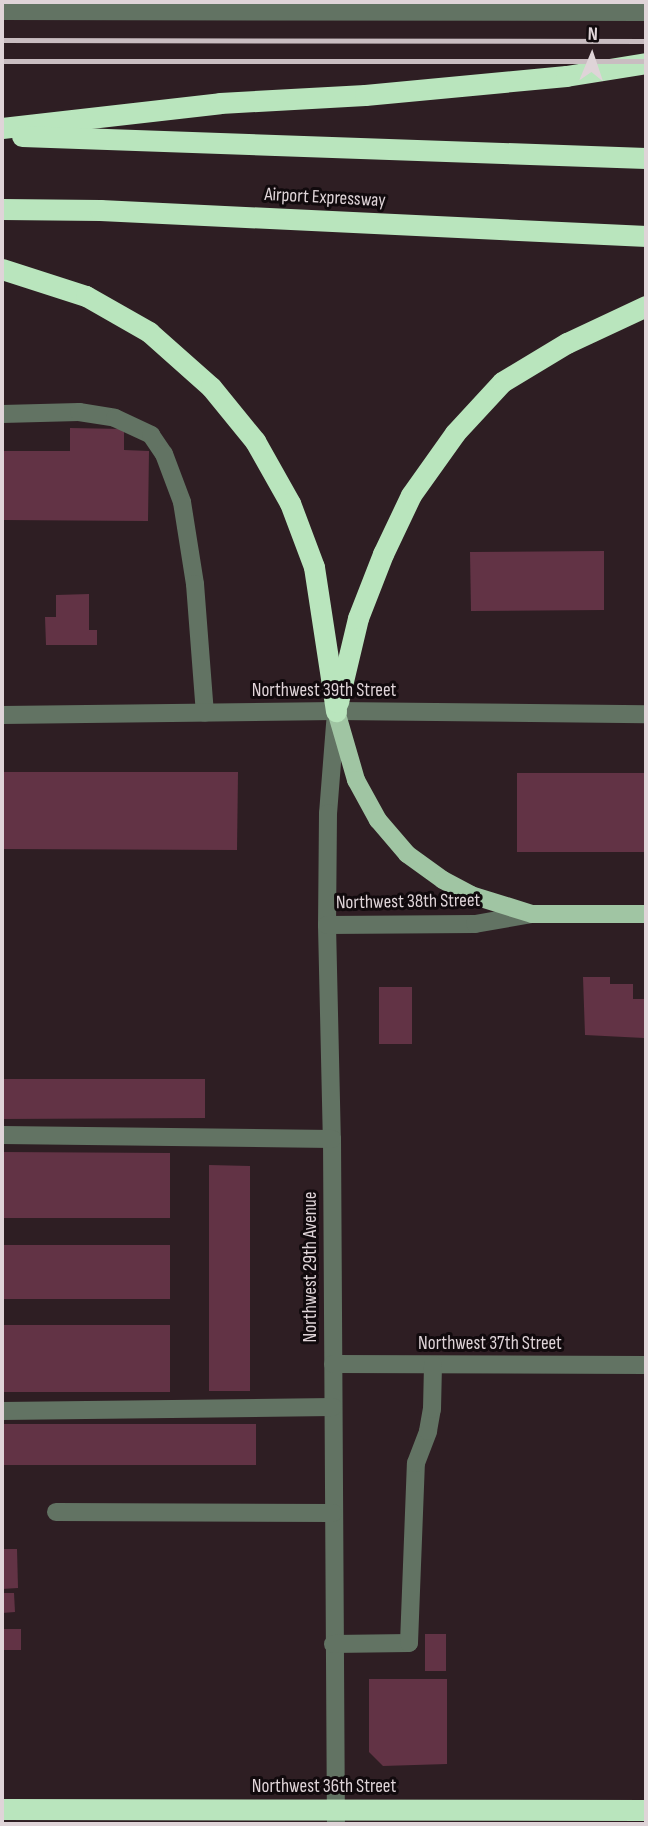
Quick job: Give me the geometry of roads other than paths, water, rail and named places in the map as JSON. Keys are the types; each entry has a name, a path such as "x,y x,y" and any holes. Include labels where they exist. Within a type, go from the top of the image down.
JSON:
{"highway":[{"path":"2,128 220,103 365,95 566,76 646,63"},
{"path":"2,135 646,158"},
{"name":"Airport Expressway","path":"2,209 100,210 646,236"},
{"path":"2,269 86,296 149,332 211,387 255,441 290,503 314,567 336,711"},
{"path":"336,711 358,618 383,554 411,495 455,433 502,382 567,343 646,306"},
{"name":"Northwest 36th Street","path":"2,1809 104,1817 614,1817 646,1810"}],"main road":[{"name":"Northwest 38th Street","path":"336,711 356,780 392,838 407,854 443,880 471,895 531,914 646,914"}],"street":[{"path":"2,10 338,6 646,12"},
{"path":"2,414 79,412 115,418 150,435 164,454 182,502 195,584 205,713"},
{"name":"Northwest 39th Street","path":"2,715 336,711 646,713"},
{"name":"Northwest 29th Avenue","path":"336,711 328,813 327,925 332,1139 336,1817"},
{"name":"Northwest 38th Street","path":"327,925 475,924 531,914"},
{"path":"2,1135 206,1135 332,1139"},
{"name":"Northwest 37th Street","path":"333,1364 646,1365"},
{"path":"333,1644 409,1643 416,1463 428,1432 432,1409 433,1364"},
{"path":"2,1411 333,1407"},
{"path":"56,1512 333,1513"}],"railway":[{"path":"2,40 646,41"},
{"path":"2,61 646,61"}]}
